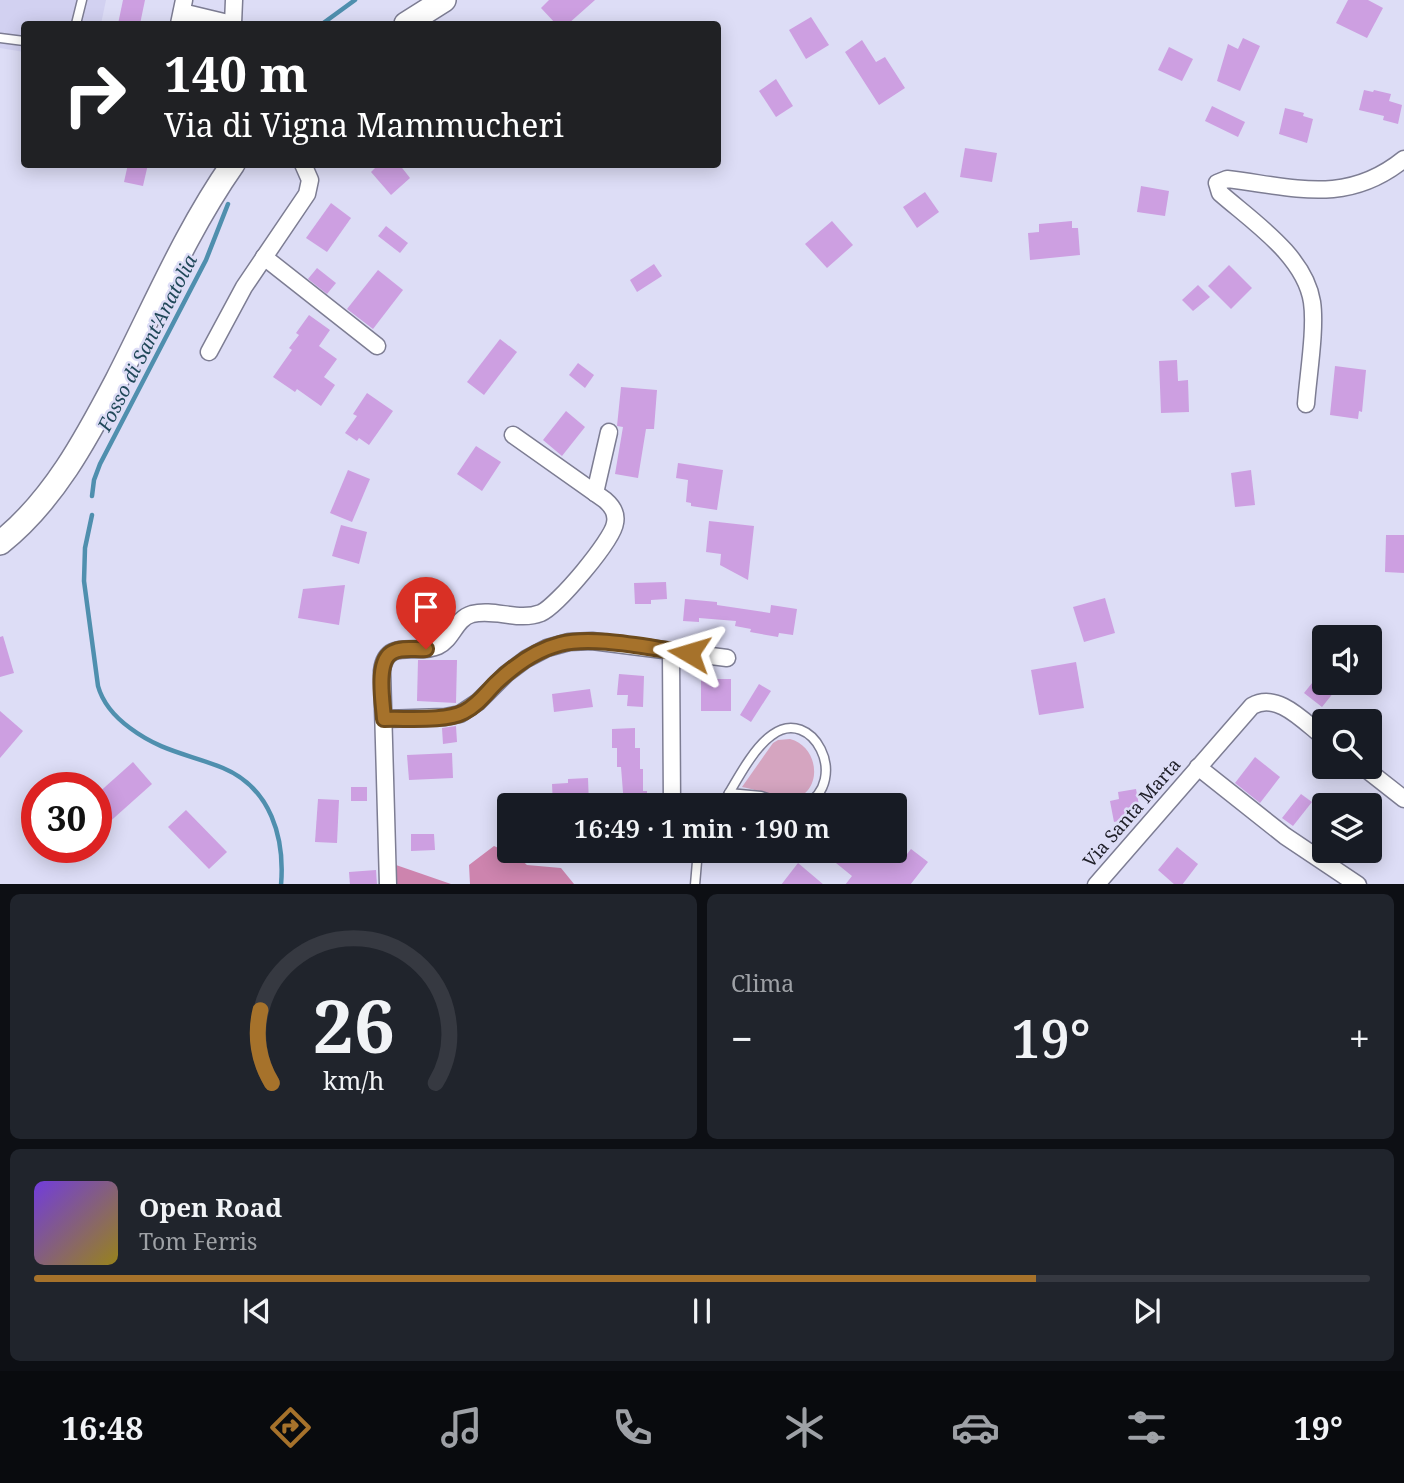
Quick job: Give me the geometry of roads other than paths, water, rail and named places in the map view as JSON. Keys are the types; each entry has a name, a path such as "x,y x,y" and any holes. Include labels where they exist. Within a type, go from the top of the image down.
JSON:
{"main road":[{"path":"411,21 444,0"},
{"path":"0,543 42,502 84,441 207,203 230,168"}],"street":[{"path":"232,21 234,0"},
{"path":"182,12 220,21"},
{"path":"1306,404 1312,313 1307,282 1292,259 1218,190 1216,183 1227,179 1314,189 1342,189 1369,182 1404,159"},
{"path":"209,352 244,287 309,190 310,175 306,168"},
{"path":"264,257 377,346"},
{"path":"595,492 609,432"},
{"path":"387,884 382,667 390,653 440,645 459,622 470,614 533,615 550,608 564,595 614,527 612,507 595,492 513,435"},
{"path":"384,719 460,714 478,702 506,674 526,659 562,643 593,641 727,658"},
{"path":"671,651 672,793"},
{"name":"Via Santa Marta","path":"1096,884 1249,709 1261,701 1272,701 1312,728"},
{"name":"Via Santa Marta","path":"1198,767 1293,842 1358,884"},
{"path":"1379,779 1404,799"}],"lane":[{"path":"77,21 82,0"},
{"path":"0,37 21,40"},
{"path":"729,793 764,741 778,730 791,729 808,734 825,756 824,781 819,793"},
{"path":"695,884 696,863"}],"waterway":[{"name":"Fosso di Sant'Anatolia","path":"326,21 355,0"},
{"name":"Fosso di Sant'Anatolia","path":"92,496 100,464 206,260 228,204"},
{"name":"Fosso di Sant'Anatolia","path":"92,515 85,548 84,581 98,686 103,699 119,719 142,736 165,748 223,768 253,788 264,801 277,833 282,867 281,884"}]}
